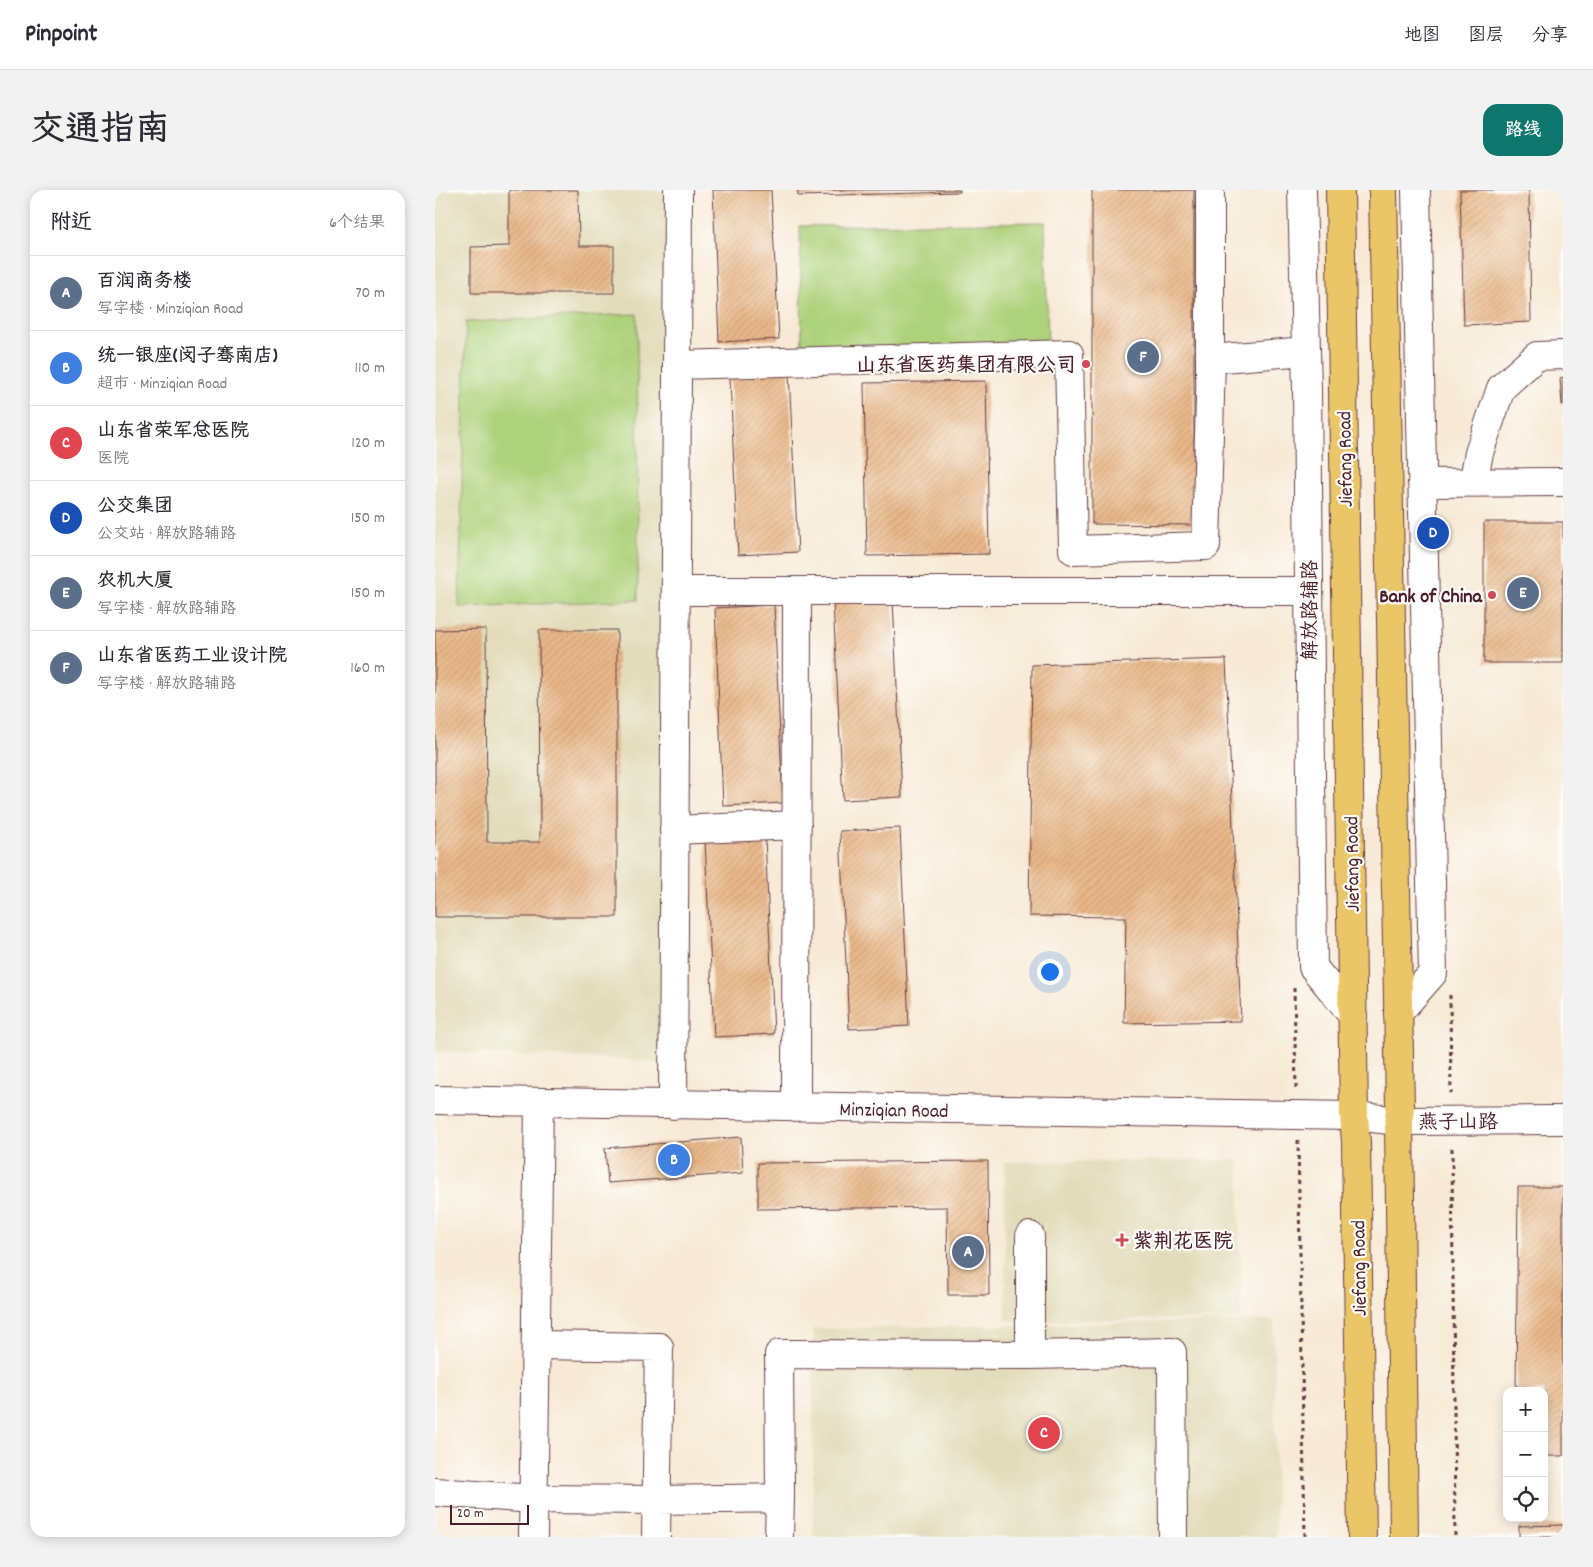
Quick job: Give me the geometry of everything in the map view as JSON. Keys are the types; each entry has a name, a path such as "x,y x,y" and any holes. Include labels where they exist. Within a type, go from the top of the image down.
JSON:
{"main road":[{"name":"Jiefang Road","path":"1340,190 1362,1537"},
{"path":"1383,190 1398,1014 1404,1537"}],"street":[{"path":"673,1105 678,190"},
{"path":"1210,190 1210,380"},
{"name":"解放路辅路","path":"1302,190 1306,351 1313,967 1353,1016"},
{"path":"1398,1014 1433,973 1415,190"},
{"path":"677,365 1069,354 1073,550 1206,546 1211,359 1306,351"},
{"path":"1474,475 1479,453 1501,388 1537,356 1563,355"},
{"path":"1422,483 1563,464"},
{"path":"1474,475 1563,482"},
{"path":"676,591 1309,592"},
{"path":"796,1107 797,591"},
{"path":"674,830 797,825"},
{"name":"Minziqian Road","path":"435,1100 1354,1116"},
{"path":"533,1537 539,1102"},
{"path":"1399,1114 1563,1106"},
{"name":"燕子山路","path":"1354,1116 1399,1114 1563,1120"},
{"path":"1030,1236 1030,1355"},
{"path":"536,1345 659,1347 656,1537"},
{"path":"779,1537 779,1354 1030,1355 1172,1352 1173,1537"},
{"path":"435,1492 534,1499 780,1498"}],"shaded area":[{"path":"435,190 666,190 671,1065 626,1059 435,1052"},
{"name":"紫荆花医院","path":"1239,1160 1241,1319 1006,1321 1004,1162"},
{"path":"1274,1320 1276,1537 813,1537 813,1329"}],"green space":[{"path":"1045,222 1048,348 802,353 800,226"},
{"path":"637,314 638,600 459,607 466,322"}],"building":[{"path":"509,190 578,190 579,246 614,246 614,293 471,293 471,247 509,246"},
{"path":"713,190 771,190 779,339 719,342"},
{"path":"798,190 960,190 960,192 798,196"},
{"path":"1092,190 1194,190 1194,525 1092,524"},
{"path":"1460,190 1529,190 1531,322 1464,325"},
{"path":"788,354 798,552 738,555 729,357"},
{"path":"1563,377 1563,405 1562,405 1560,378"},
{"path":"986,381 989,554 867,556 864,383"},
{"path":"1484,522 1563,522 1563,663 1484,663"},
{"path":"893,599 902,797 843,800 833,602"},
{"path":"774,605 783,803 723,806 715,608"},
{"path":"486,629 487,842 540,842 539,630 617,630 617,917 435,917 435,630"},
{"path":"1226,659 1241,1021 1124,1023 1126,917 1029,916 1032,665"},
{"path":"900,828 909,1026 849,1029 840,831"},
{"path":"765,837 774,1034 714,1037 705,839"},
{"path":"741,1137 743,1173 608,1183 605,1148"},
{"path":"988,1161 989,1295 948,1295 947,1207 758,1209 758,1163"},
{"path":"1518,1187 1563,1187 1563,1456 1548,1456 1548,1387 1516,1387"},
{"path":"1563,1525 1563,1537 1519,1537 1519,1526"}],"place":[{"name":"山东省医药工业设计院","path":"1143,357"},
{"name":"山东省医药集团有限公司","path":"1086,364"},
{"name":"公交集团","path":"1433,533"},
{"name":"农机大厦","path":"1523,593"},
{"name":"Bank of China","path":"1492,595"},
{"name":"统一银座(闵子骞南店)","path":"674,1160"},
{"name":"紫荆花医院","path":"1122,1240"},
{"name":"百润商务楼","path":"968,1252"},
{"name":"山东省荣军总医院","path":"1044,1433"}]}
